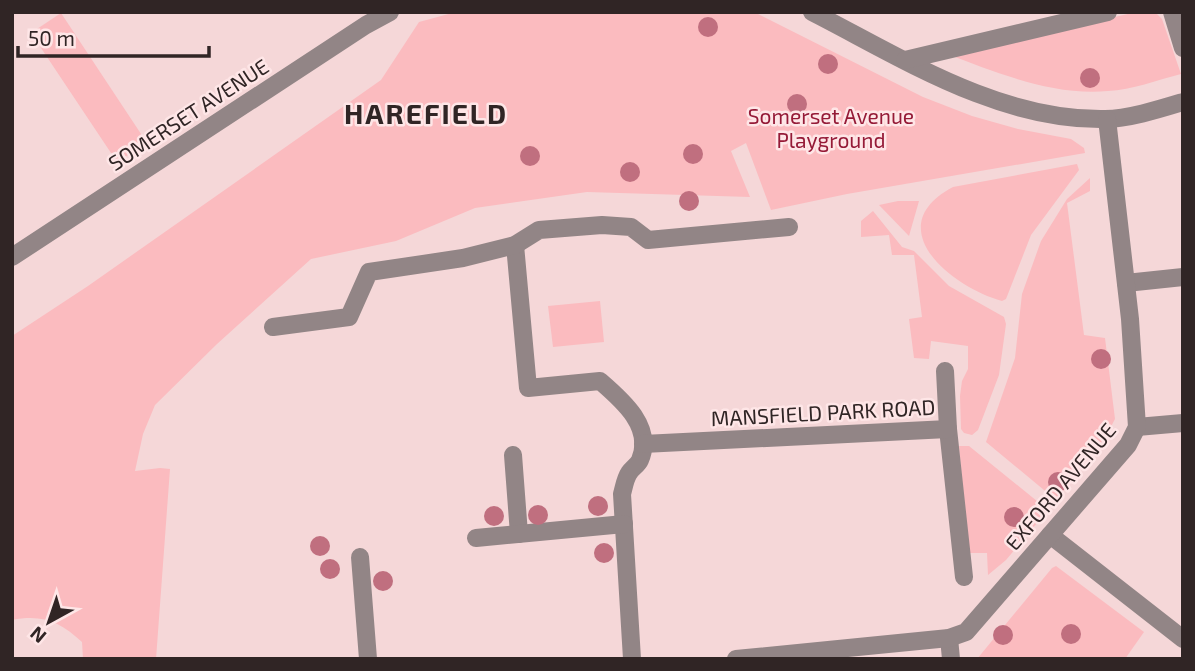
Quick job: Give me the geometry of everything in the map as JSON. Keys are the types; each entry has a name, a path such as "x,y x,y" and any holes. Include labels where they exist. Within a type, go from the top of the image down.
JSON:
{"street":[{"name":"SOMERSET AVENUE","path":"12,257 366,25 390,12"},
{"path":"812,12 960,86 1007,104 1053,116 1107,119 1183,102"},
{"path":"905,60 1108,12"},
{"path":"1172,12 1183,48"},
{"name":"EXFORD AVENUE","path":"736,659 949,638 966,632 1128,445 1137,427 1126,283 1107,119"},
{"path":"273,327 349,317 369,272 463,258 514,245 539,230 602,225 631,228 648,240 789,227"},
{"path":"514,245 528,388 600,381 622,400 638,421 643,444 639,462 627,475 622,494 632,659"},
{"path":"1126,283 1183,277"},
{"name":"MANSFIELD PARK ROAD","path":"643,444 948,429 945,371"},
{"path":"1137,427 1183,423"},
{"path":"948,429 964,577"},
{"path":"513,455 519,534"},
{"path":"476,538 624,524"},
{"path":"1049,535 1183,639"},
{"path":"360,557 368,659"},
{"path":"949,638 951,659"}],"green space":[{"name":"Somerset Avenue Playground","path":"456,12 754,12 923,97 972,116 1018,129 1071,139 1084,148 1085,153 847,194 771,210 746,143 731,151 750,197 587,192 475,208 396,241 311,259 217,344 155,405 143,434 135,471 170,469 156,659 83,659 82,642 66,629 42,619 12,620 12,336 88,286 381,80 419,22"},
{"path":"1155,12 1162,19 1181,74 1126,89 1087,92 1066,90 1006,75 947,54 1132,13"},
{"path":"61,13 147,143 117,162 31,33"},
{"path":"1077,164 1079,170 1031,235 1006,299 1002,301 982,294 962,283 930,254 922,237 922,220 931,203 953,187"},
{"path":"1090,178 1090,191 1067,203 1084,335 1105,338 1115,419 1106,436 1056,500 986,442 1015,358 1022,294 1041,241 1067,199"},
{"path":"919,201 909,236 879,205"},
{"path":"873,211 902,247 914,251 949,286 1004,317 1006,324 999,375 978,430 972,435 961,429 960,396 962,381 968,369 968,346 931,341 929,359 914,358 909,319 922,317 914,255 892,255 889,235 861,237 861,221"},
{"path":"600,301 604,342 553,347 548,306"},
{"path":"959,446 969,446 1048,510 1006,560 988,575 987,553 968,553"},
{"path":"1056,566 1144,632 1125,659 977,659 1052,568"}],"district":[{"name":"HAREFIELD","path":"426,113"}]}
